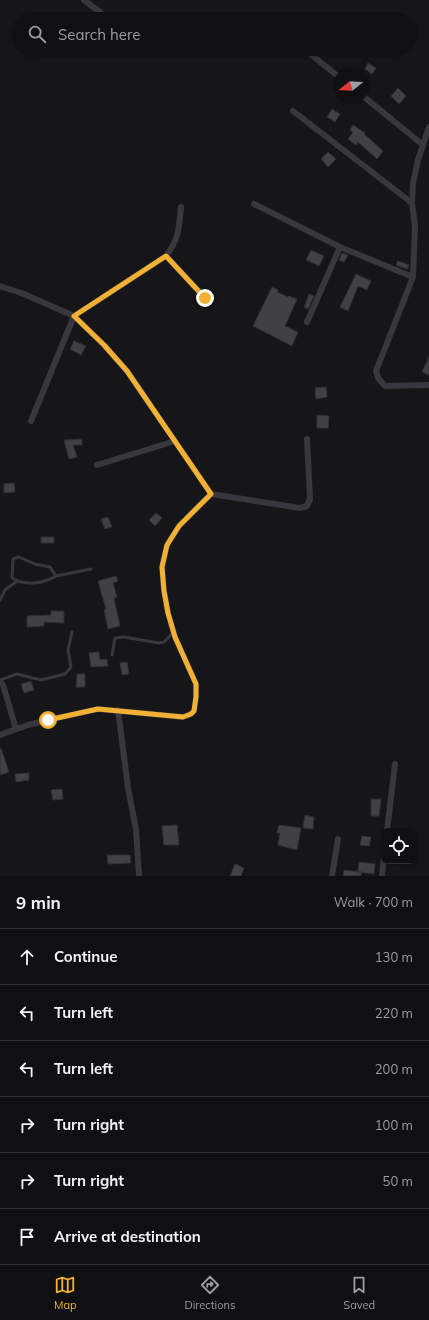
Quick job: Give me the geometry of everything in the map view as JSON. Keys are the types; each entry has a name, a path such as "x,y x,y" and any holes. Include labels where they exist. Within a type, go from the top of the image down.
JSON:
{"street":[{"path":"84,0 100,12"},
{"path":"313,56 333,72"},
{"path":"369,101 423,145"},
{"path":"293,110 412,203"},
{"path":"429,127 418,160 413,183 413,277 376,371 378,378 385,386 429,385"},
{"path":"254,204 340,247 413,277"},
{"path":"31,421 74,316 166,256 175,245 179,228 181,207"},
{"path":"307,322 340,247"},
{"path":"166,256 205,298"},
{"path":"0,286 24,294 74,316 104,345 127,371 211,494 300,508 307,506 310,499 307,439"},
{"path":"97,465 175,441"},
{"path":"0,735 48,720 98,709 183,717 194,711 196,684 174,632 168,613 162,567 167,545 179,526 211,494"},
{"path":"0,681 3,685 16,729"},
{"path":"118,710 128,788 136,829 139,876"},
{"path":"387,828 395,764"},
{"path":"332,876 338,839"},
{"path":"382,876 383,864"}],"lane":[{"path":"56,576 50,567 35,564 19,557 13,559 12,578 19,583 38,583 50,580 56,576 91,569"},
{"path":"0,600 5,590 17,581"},
{"path":"0,681 17,674 41,680 65,674 71,667 68,650 72,632"},
{"path":"112,655 115,638 124,637 159,643 164,642 174,632"}],"building":[{"path":"368,63 376,68 372,74 369,72 369,68 366,68"},
{"path":"398,88 406,96 399,104 391,96"},
{"path":"332,109 340,114 335,122 327,117"},
{"path":"353,125 365,133 364,134 383,151 377,159 358,142 356,145 348,139 353,132 350,130"},
{"path":"328,152 336,159 328,167 321,159"},
{"path":"311,250 324,256 319,266 306,260"},
{"path":"342,253 348,255 344,262 339,260"},
{"path":"398,261 409,265 407,269 396,265"},
{"path":"356,274 371,281 367,290 358,286 348,311 340,307"},
{"path":"272,287 278,290 277,292 297,299 285,326 298,332 292,346 253,326"},
{"path":"309,294 314,296 308,309 304,307"},
{"path":"74,341 86,346 81,355 70,349"},
{"path":"429,357 429,375 422,372"},
{"path":"326,387 327,397 316,399 315,388"},
{"path":"317,415 329,416 328,428 317,428"},
{"path":"82,439 82,445 73,445 77,457 69,459 64,440"},
{"path":"14,483 15,492 4,493 4,484"},
{"path":"156,513 162,518 155,526 149,520"},
{"path":"108,517 112,527 105,529 101,519"},
{"path":"41,537 54,537 54,543 41,543"},
{"path":"116,576 118,581 113,583 117,597 114,598 120,626 108,629 104,610 106,609 98,581"},
{"path":"51,611 64,611 64,623 44,622 44,626 27,627 27,616 51,615"},
{"path":"99,652 100,660 107,659 108,666 91,667 89,653"},
{"path":"127,662 129,674 122,675 120,663"},
{"path":"77,674 85,674 85,687 76,687"},
{"path":"31,681 34,690 24,693 21,684"},
{"path":"0,748 9,772 0,775"},
{"path":"29,773 29,780 16,782 15,774"},
{"path":"62,789 63,799 53,800 51,790"},
{"path":"371,799 381,799 379,816 371,816"},
{"path":"305,815 314,817 313,829 303,828"},
{"path":"177,825 179,845 164,845 162,826"},
{"path":"279,825 301,828 297,850 278,845 280,833 277,833"},
{"path":"362,836 371,837 369,846 360,845"},
{"path":"107,855 130,855 131,863 108,864"},
{"path":"359,862 375,864 374,874 358,872"},
{"path":"235,864 244,868 241,876 230,876"},
{"path":"344,870 362,872 361,876 343,876"}],"route":[{"path":"48,720 98,709 183,717 194,711 196,684 175,637 168,613 162,567 167,545 179,526 211,494 127,371 104,345 74,316 166,256 205,298"}]}
